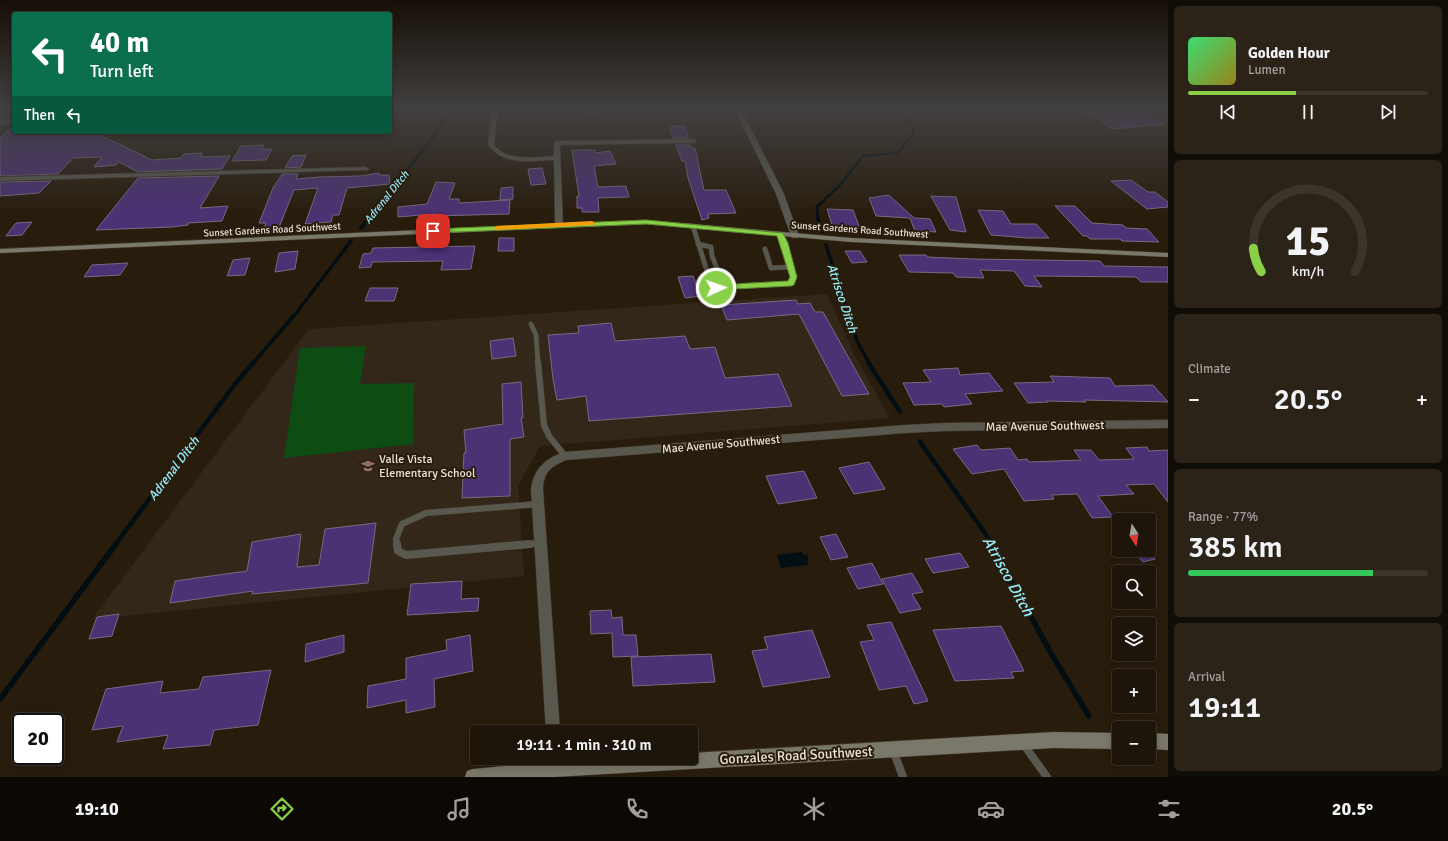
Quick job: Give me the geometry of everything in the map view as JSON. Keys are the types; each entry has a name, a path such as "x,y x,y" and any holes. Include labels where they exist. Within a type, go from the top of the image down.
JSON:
{"street":[{"path":"491,143 494,150 507,157 518,159 557,158"},
{"path":"557,143 559,225"},
{"path":"755,143 780,194 798,236"},
{"path":"0,179 366,169"},
{"name":"Sunset Gardens Road Southwest","path":"0,252 646,222 851,240 1168,255"},
{"name":"Mae Avenue Southwest","path":"553,725 538,504 538,481 542,470 551,462 565,456 905,429 945,427 1168,424"},
{"name":"Gonzales Road Southwest","path":"698,757 892,750 1054,740 1112,741"},
{"name":"Gonzales Road Southwest","path":"473,777 543,765"}],"lane":[{"path":"693,226 710,281 716,288 791,283 794,277 780,234"},
{"path":"698,244 711,247 712,256 718,271"},
{"path":"765,249 771,268 791,267"},
{"path":"531,324 536,335 544,425 549,436 565,456"},
{"path":"538,504 426,513 402,524 396,539 398,551 406,555 541,543"},
{"path":"1023,743 1047,777"},
{"path":"892,750 903,777"}],"shaded area":[{"name":"Valle Vista Elementary School","path":"827,294 854,354 890,418 540,446 518,486 524,576 92,619 309,329"},
{"path":"802,552 803,555 807,554 809,561 807,562 808,565 781,568 777,555"}],"green space":[{"path":"366,346 360,384 414,383 413,444 284,458 300,348"}],"building":[{"path":"0,143 117,143 152,160 181,158 184,154 203,153 200,157 230,156 222,169 138,172 119,162 116,165 94,167 102,157 73,158 58,174 0,176"},
{"path":"264,145 261,150 272,149 266,160 232,161 241,146"},
{"path":"676,145 690,145 692,148 695,148 704,190 726,190 736,213 708,214 709,218 702,220 688,178 685,161 682,161"},
{"path":"572,150 595,150 595,153 610,151 616,164 594,166 598,187 626,186 629,197 598,198 599,212 582,212 582,208 577,208 577,196 579,196"},
{"path":"306,155 301,167 285,168 292,156"},
{"path":"542,168 546,184 531,185 528,169"},
{"path":"379,173 379,175 389,175 390,184 347,188 339,215 333,215 331,222 305,224 318,188 294,190 278,230 263,231 266,223 259,223 273,188 282,174 298,174 296,179 360,176"},
{"path":"219,176 200,208 228,206 222,221 188,223 188,225 172,227 96,230 138,178"},
{"path":"1131,180 1148,192 1155,192 1168,202 1168,207 1147,209 1111,181"},
{"path":"51,181 39,193 0,196 0,182"},
{"path":"436,182 455,183 449,199 459,199 459,203 510,200 509,214 434,216 434,214 398,217 398,207 427,204"},
{"path":"513,187 513,199 500,200 501,188"},
{"path":"889,195 914,218 930,219 936,232 915,231 910,218 876,216 869,198"},
{"path":"931,196 956,197 966,232 950,230"},
{"path":"1055,206 1075,206 1092,223 1123,225 1126,228 1147,229 1159,242 1122,241 1120,239 1090,239 1087,236 1083,236"},
{"path":"827,209 853,210 860,229 833,228"},
{"path":"978,210 1003,211 1011,224 1036,224 1049,238 991,235"},
{"path":"32,222 22,235 6,236 16,223"},
{"path":"499,238 514,238 514,251 498,251"},
{"path":"475,246 471,269 441,270 443,261 372,262 371,267 359,268 363,254 371,253 373,248"},
{"path":"298,251 295,269 275,272 279,253"},
{"path":"845,251 860,251 867,262 852,263"},
{"path":"899,255 926,255 927,257 973,259 1100,261 1104,266 1168,267 1168,282 1141,282 1136,277 1034,276 1042,287 1025,286 1014,271 980,270 984,278 956,277 953,273 909,272"},
{"path":"250,258 245,275 227,276 233,260"},
{"path":"128,263 120,275 84,277 92,265"},
{"path":"693,276 701,296 685,298 678,277"},
{"path":"370,288 398,288 394,301 365,301"},
{"path":"796,300 798,304 810,303 815,312 823,312 869,394 842,396 799,314 727,320 721,305"},
{"path":"611,323 615,341 685,336 690,349 715,347 725,378 778,374 792,406 589,421 586,396 557,400 548,335 579,333 578,326"},
{"path":"513,338 516,356 492,359 490,341"},
{"path":"958,368 960,375 989,373 1003,391 965,394 972,404 944,407 942,404 914,405 903,383 931,382 923,370"},
{"path":"1050,376 1110,378 1115,386 1153,385 1168,402 1084,400 1086,402 1047,401 1048,402 1028,403 1014,383 1054,382"},
{"path":"521,382 523,418 521,418 524,437 510,439 510,496 462,498 464,453 466,453 464,430 503,424 502,384"},
{"path":"977,445 981,450 1010,448 1018,460 1027,459 1029,462 1081,460 1074,450 1091,450 1099,460 1134,459 1126,448 1147,447 1149,451 1168,450 1168,502 1154,484 1126,485 1134,494 1098,496 1112,517 1092,518 1077,494 1052,495 1054,499 1024,501 1004,469 972,474 953,449"},
{"path":"869,462 885,489 854,494 839,468"},
{"path":"804,471 817,498 778,504 766,476"},
{"path":"376,523 368,583 252,594 253,591 170,603 175,581 247,571 252,542 301,534 297,567 319,565 325,529"},
{"path":"836,534 848,557 831,560 820,537"},
{"path":"960,553 969,567 933,573 925,559"},
{"path":"1138,557 1153,557 1155,559 1143,562"},
{"path":"872,563 883,584 858,589 847,568"},
{"path":"912,573 923,592 912,594 921,609 900,613 882,579"},
{"path":"462,581 461,599 479,598 478,611 407,615 411,584"},
{"path":"611,610 612,618 622,617 623,635 636,635 638,656 613,657 612,633 591,634 590,611"},
{"path":"119,614 112,636 89,639 97,617"},
{"path":"891,622 928,701 914,704 906,686 879,690 860,642 874,640 867,625"},
{"path":"1001,626 1024,671 1011,672 1014,678 955,681 933,630"},
{"path":"812,630 830,677 763,687 752,651 768,649 764,637"},
{"path":"344,635 344,652 305,662 306,644"},
{"path":"470,635 473,671 434,679 435,707 406,713 406,700 367,708 368,686 406,679 406,658 447,650 446,640"},
{"path":"711,654 715,682 633,686 631,657"},
{"path":"271,670 258,725 214,730 210,745 163,749 168,735 117,742 123,726 92,730 106,689 163,681 160,693 199,689 203,677"}],"waterway":[{"name":"Adrenal Ditch","path":"367,220 428,143"},
{"name":"Atrisco Ditch","path":"818,220 817,207 839,186 863,156 897,153 906,143"},
{"name":"Adrenal Ditch","path":"361,228 368,219"},
{"name":"Atrisco Ditch","path":"818,219 822,232"},
{"name":"Adrenal Ditch","path":"253,363 297,312 351,241"},
{"name":"Atrisco Ditch","path":"826,245 857,341 869,363"},
{"name":"Adrenal Ditch","path":"115,545 235,384 254,362"},
{"name":"Atrisco Ditch","path":"868,362 900,412"},
{"name":"Atrisco Ditch","path":"920,442 992,545"},
{"name":"Adrenal Ditch","path":"0,699 116,544"},
{"name":"Atrisco Ditch","path":"991,544 1052,655 1089,716"}],"slow traffic":[{"path":"497,228 592,223"}],"place":[{"name":"Valle Vista Elementary School","path":"368,466"}],"route":[{"path":"433,231 646,222 780,234 794,277 791,283 716,288"}]}
